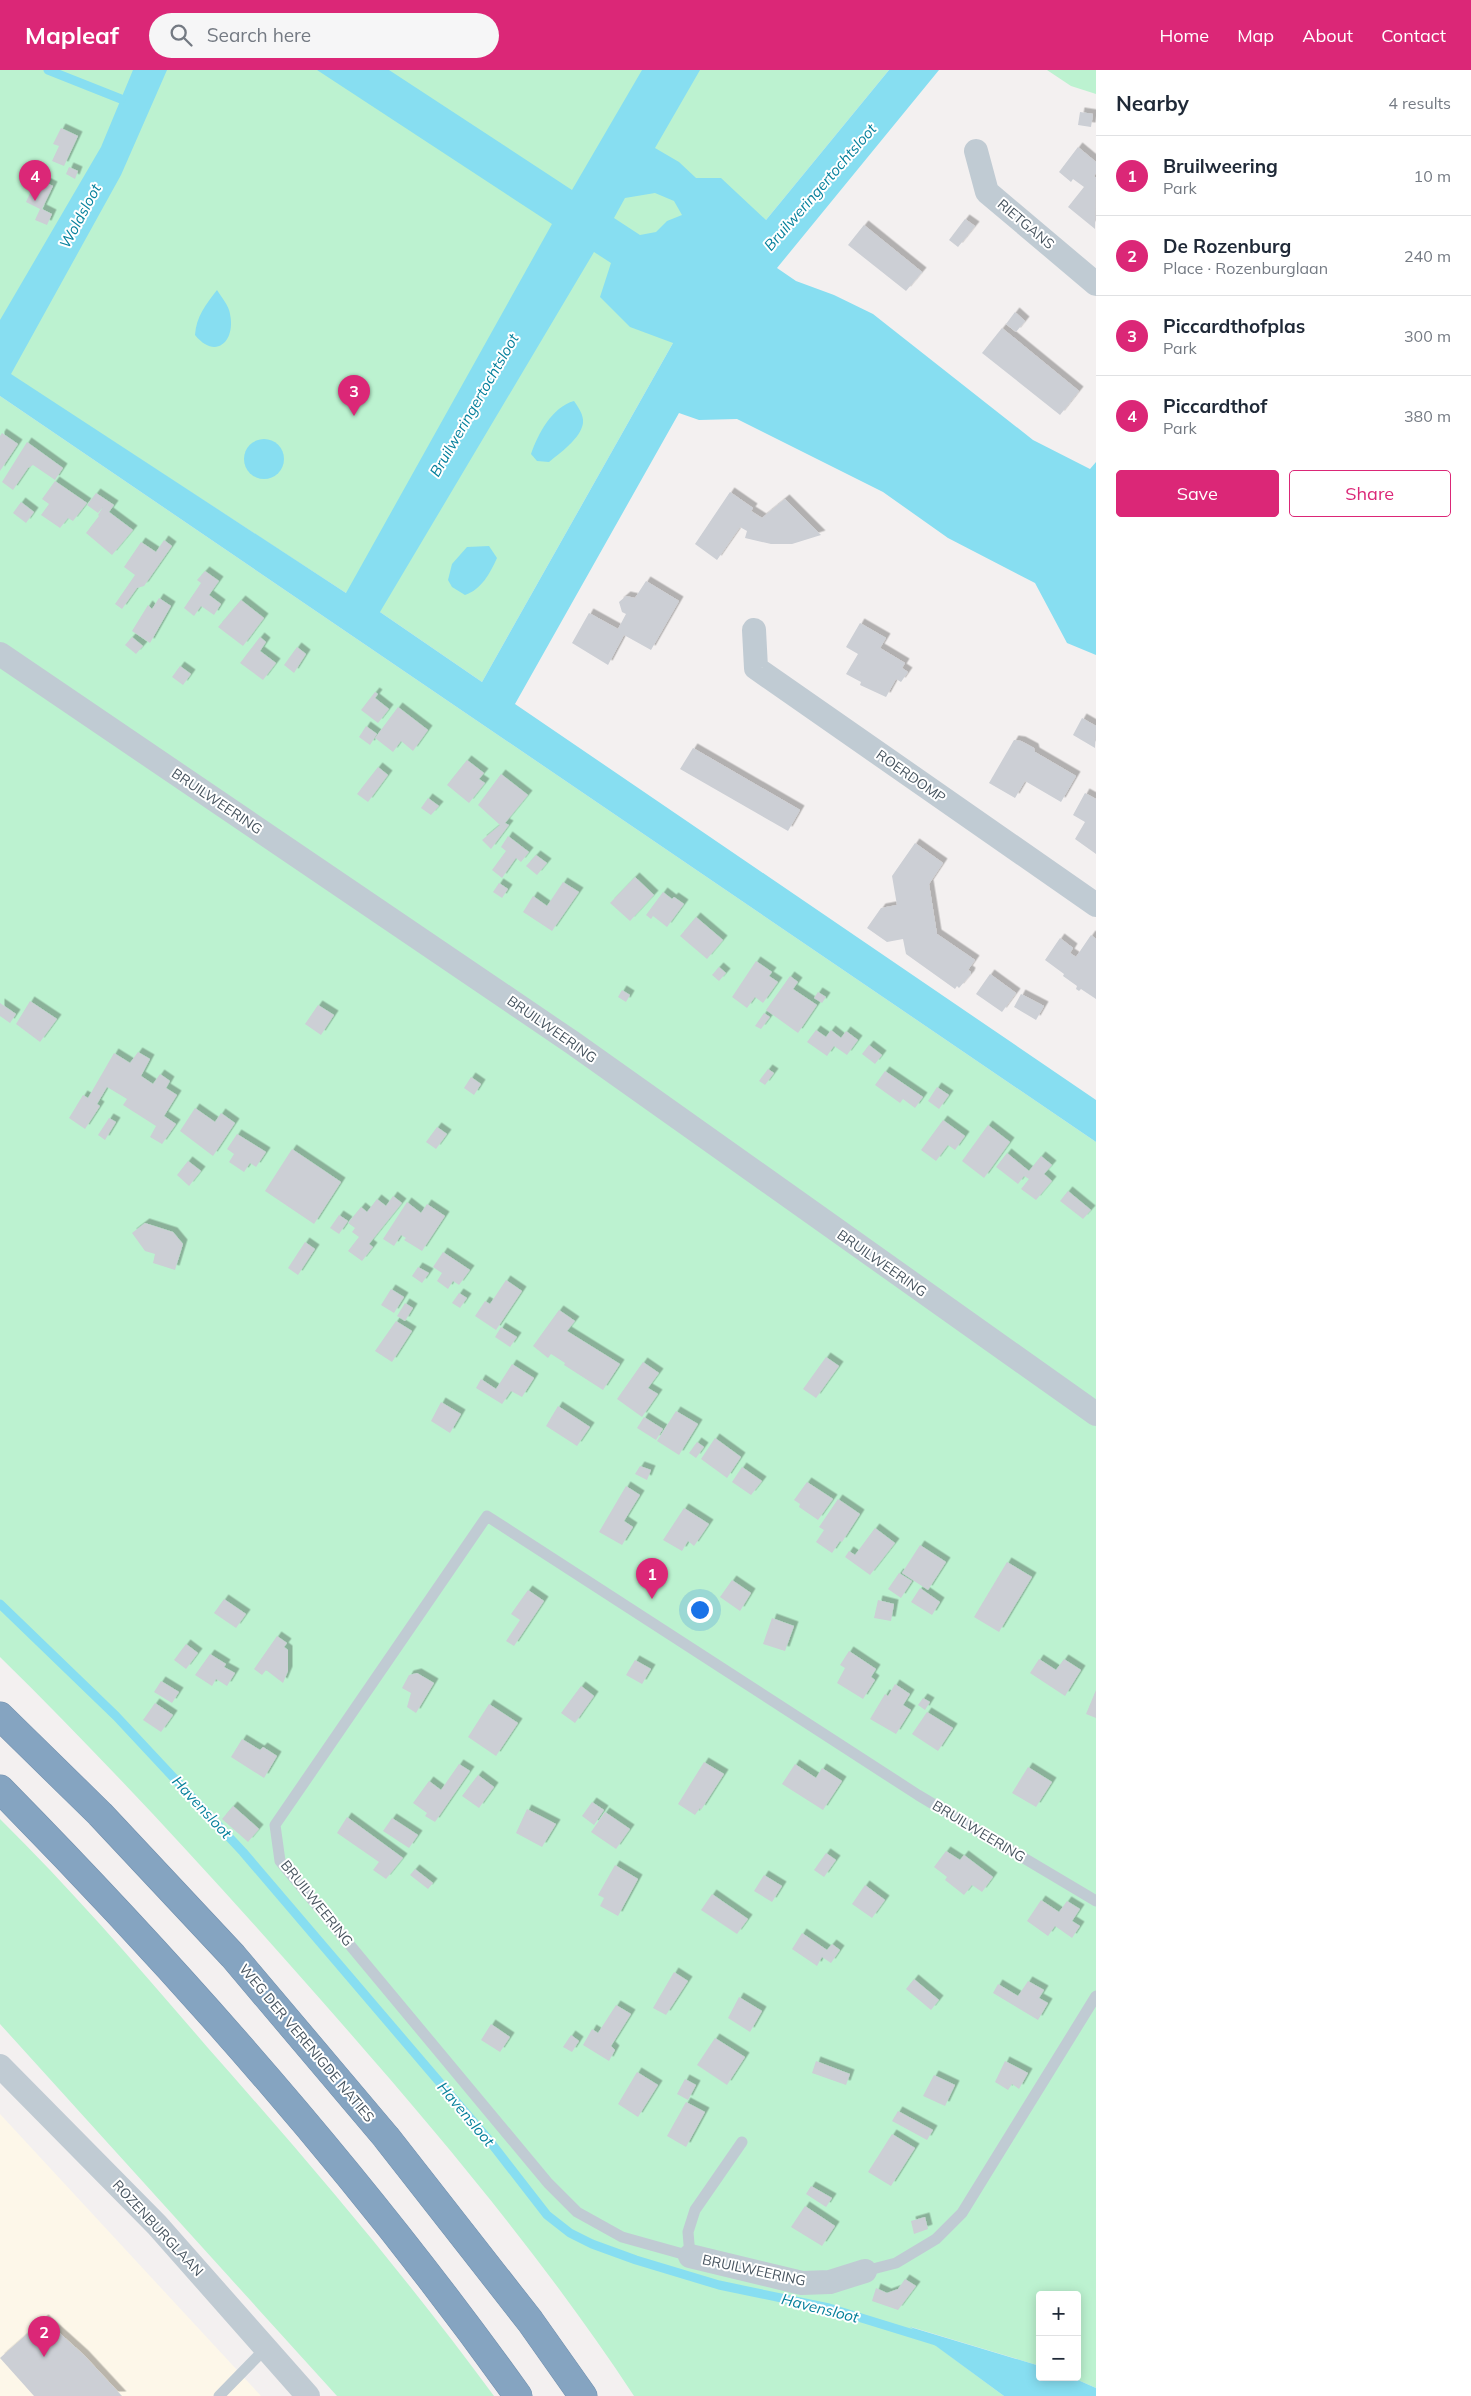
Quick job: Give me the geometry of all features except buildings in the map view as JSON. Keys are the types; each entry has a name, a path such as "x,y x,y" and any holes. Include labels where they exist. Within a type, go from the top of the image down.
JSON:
{"highway":[{"name":"WEG DER VERENIGDE NATIES","path":"0,1716 100,1814 233,1956 386,2137 530,2320 583,2396"},
{"path":"0,1789 101,1891 252,2059 351,2176 474,2335 518,2396"}],"street":[{"name":"RIETGANS","path":"976,151 987,192 1096,284"},
{"name":"ROERDOMP","path":"754,630 756,668 1096,905"},
{"name":"BRUILWEERING","path":"0,654 573,1043 1096,1414"},
{"name":"ROZENBURGLAAN","path":"0,2066 157,2224 266,2348 303,2394"},
{"name":"BRUILWEERING","path":"690,2256 802,2283 830,2282 865,2271"}],"lane":[{"name":"BRUILWEERING","path":"742,2142 695,2210 688,2232 690,2256 622,2236 577,2212 548,2183 280,1861 275,1825 487,1516 918,1795 1096,1901"},
{"name":"BRUILWEERING","path":"865,2271 896,2263 936,2239 962,2213 1096,1996"},
{"path":"219,2396 266,2348"}],"shaded area":[{"path":"0,2114 261,2396 0,2396"}],"green space":[{"path":"0,70 889,70 766,220 673,343 482,682 380,612 346,593 0,368"},
{"path":"1047,70 1096,70 1096,94 1071,86"},
{"path":"0,396 1096,1142 1096,2388 1080,2381 1081,2291 1036,2291 1036,2365 911,2327 1004,2396 634,2396 599,2344 524,2242 404,2095 204,1869 124,1783 0,1657"},
{"path":"0,1819 106,1931 282,2133 426,2306 494,2396 337,2396 0,2024"}],"water":[{"path":"133,70 167,70 121,175 11,374 346,593 552,224 317,70 389,70 572,190 642,70 700,70 655,148 679,162 696,178 721,178 766,220 889,70 939,70 777,268 796,281 834,295 873,314 1033,440 1090,469 1096,462 1096,655 1067,643 1035,583 948,538 883,492 737,419 699,420 679,413 515,704 1096,1100 1096,1142 0,396 0,320 101,147","holes":["655,193 674,201 682,215 667,221 656,232 640,235 614,218 625,198","594,252 611,263 600,297 630,327 673,343 482,682 380,612"]},
{"path":"217,290 228,308 231,324 227,340 216,347 202,342 195,335 205,306"},
{"path":"574,401 583,417 583,423 578,434 569,445 549,462 537,461 531,454 542,430 559,409"},
{"path":"264,439 278,445 284,459 278,473 264,479 250,473 244,459 250,445"},
{"path":"489,546 497,558 481,585 465,595 452,587 448,580 452,564 467,547"},
{"path":"910,2327 1036,2365 1036,2381 1080,2381 1096,2388 1096,2396 1004,2396"}],"waterway":[{"path":"48,70 121,99"},
{"name":"Havensloot","path":"0,1604 116,1716 243,1852 488,2139 547,2215 570,2233 592,2244 636,2260 719,2285 829,2308 936,2341"}],"place":[{"name":"Piccardthof","path":"35,201"},
{"name":"Piccardthofplas","path":"354,416"},
{"name":"Bruilweering","path":"652,1599"},
{"name":"De Rozenburg","path":"44,2357"}],"water label":[{"name":"Bruilweringertochtsloot","path":"820,187"},
{"name":"Woldsloot","path":"80,216"},
{"name":"Bruilweringertochtsloot","path":"474,405"}]}
